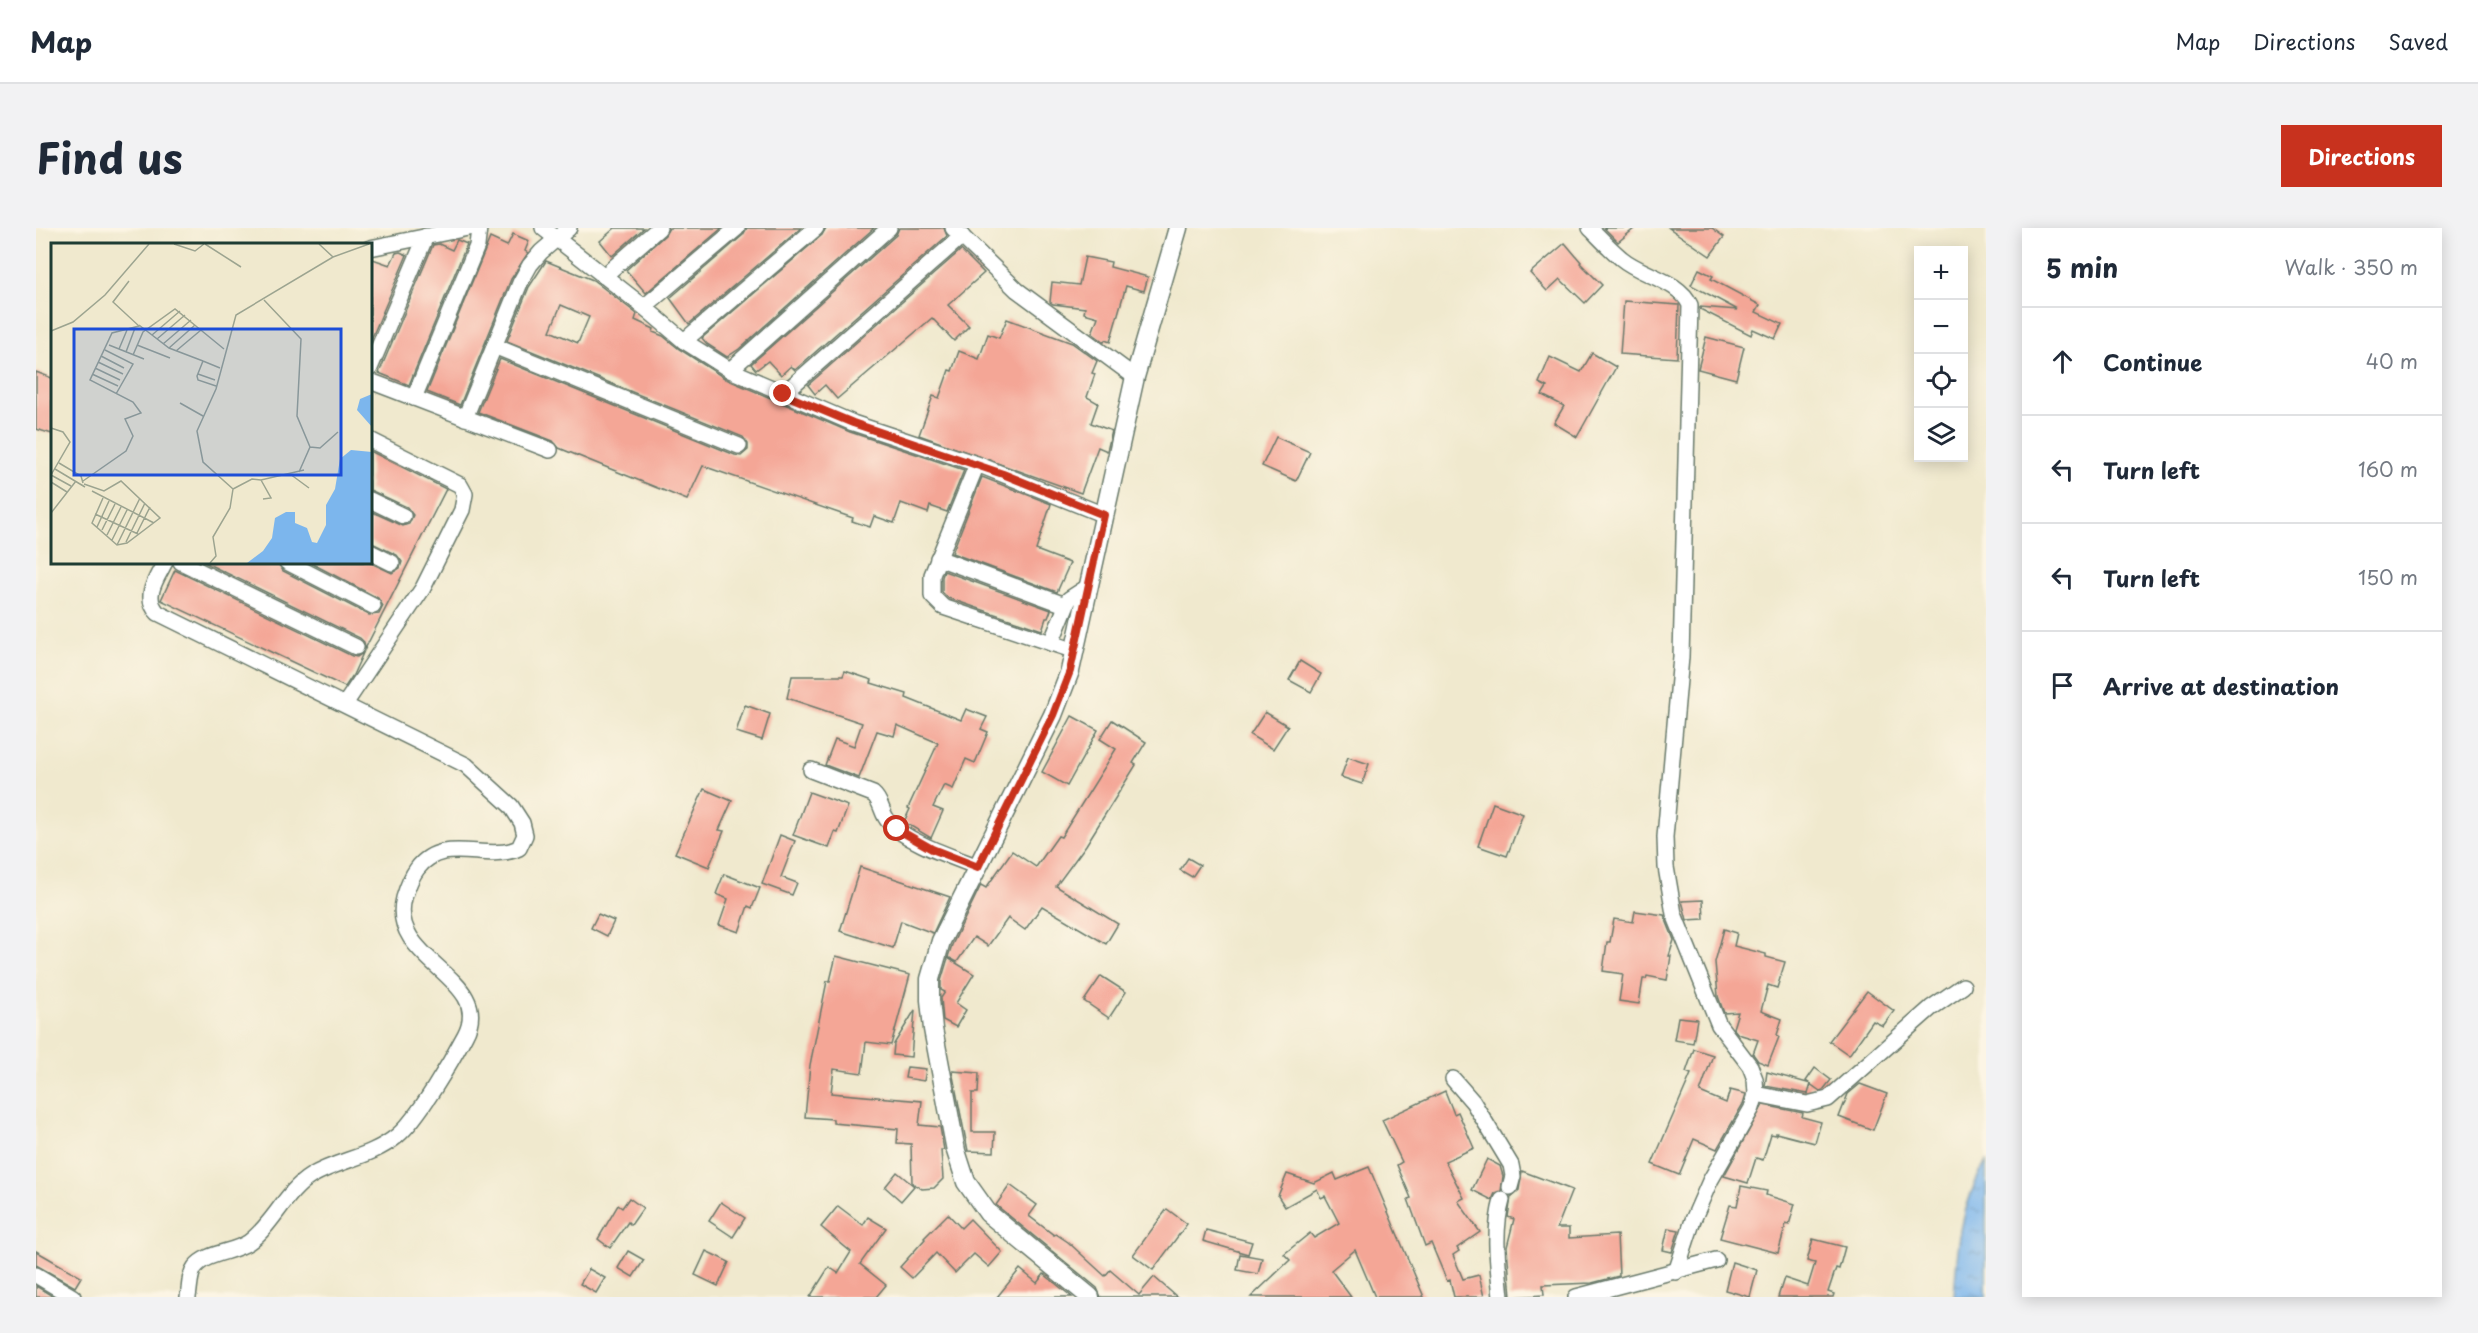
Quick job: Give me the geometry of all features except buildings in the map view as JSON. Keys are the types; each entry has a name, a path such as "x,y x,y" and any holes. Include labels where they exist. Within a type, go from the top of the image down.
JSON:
{"street":[{"path":"372,248 468,228"},
{"path":"414,398 477,246 479,228"},
{"path":"543,228 563,233 604,276 684,341 730,370 853,423 977,464 1104,515"},
{"path":"604,276 659,228"},
{"path":"644,307 737,228"},
{"path":"684,341 816,228"},
{"path":"730,370 889,228"},
{"path":"1090,1297 988,1213 966,1182 956,1150 933,1029 930,979 941,942 1053,715 1070,671 1135,377 1178,228"},
{"path":"1590,228 1622,259 1686,295 1690,305 1681,657 1665,837 1666,867 1674,914 1702,988 1719,1025 1750,1066 1755,1079 1756,1094 1752,1108 1710,1181 1693,1220 1676,1272"},
{"path":"783,394 957,232 1017,290 1135,377"},
{"path":"465,418 530,265 563,233"},
{"path":"372,363 426,236"},
{"path":"494,346 739,446"},
{"path":"372,382 550,450"},
{"path":"345,704 423,588 462,510 465,494 460,485 372,441"},
{"path":"977,464 932,575 932,596 943,607 1075,651"},
{"path":"372,501 403,516"},
{"path":"372,553 392,563"},
{"path":"938,558 1065,605"},
{"path":"164,564 150,595 151,602 158,613 466,765 510,806 522,823 525,835 519,848 506,852 466,850 438,853 425,859 416,870 407,888 402,907 404,928 411,941 459,987 470,1010 467,1033 412,1120 393,1140 373,1153 329,1166 309,1178 250,1241 197,1264 191,1276 188,1297"},
{"path":"185,564 356,647"},
{"path":"291,564 373,606"},
{"path":"1051,643 1065,605 1073,595 1089,586"},
{"path":"811,770 873,794 879,799 886,819 897,829 932,849 978,867"},
{"path":"1756,1094 1807,1104 1828,1100 1931,1008 1963,986"},
{"path":"1453,1079 1473,1102 1511,1165 1513,1176 1498,1215 1497,1246 1501,1297"},
{"path":"1576,1297 1614,1293 1716,1260"},
{"path":"36,1275 73,1297"}],"water":[{"path":"1986,1162 1986,1297 1954,1297 1959,1244 1966,1210"}],"route":[{"path":"783,394 853,423 977,464 1104,515 1070,671 1053,715 978,867 932,849 897,829"}]}
